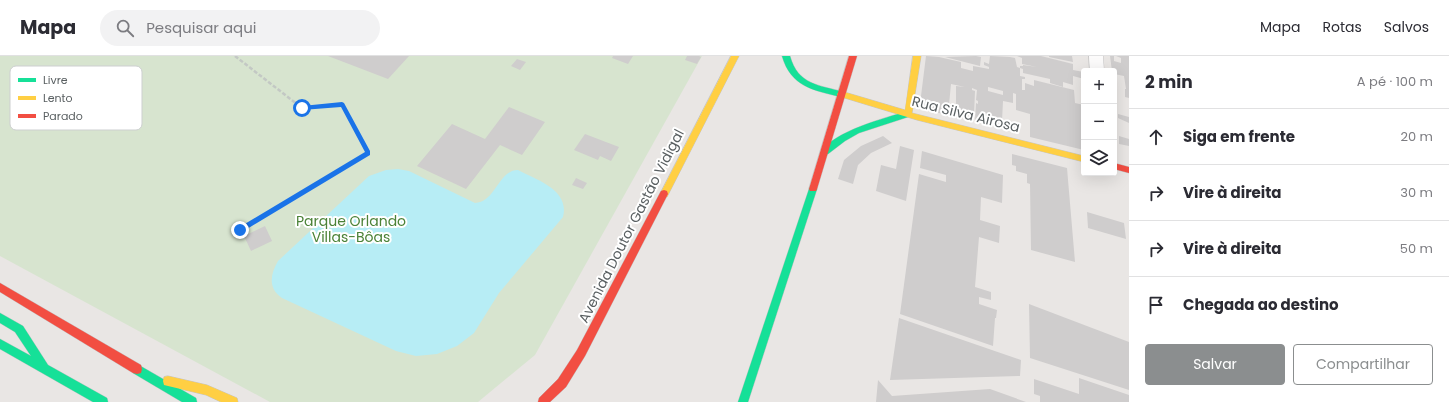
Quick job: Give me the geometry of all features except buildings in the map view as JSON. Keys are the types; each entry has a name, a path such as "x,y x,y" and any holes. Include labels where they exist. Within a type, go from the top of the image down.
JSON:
{"main road":[{"name":"Avenida Doutor Gastão Vidigal","path":"543,402 562,383 581,353 735,56"},
{"name":"Rua Silva Airosa","path":"786,56 788,67 798,80 804,84 908,114 1081,158"},
{"path":"743,402 825,152 853,56"},
{"path":"825,152 841,138 861,128 898,119 908,114 917,56"},
{"path":"1117,167 1129,170"},
{"path":"0,288 192,402"},
{"path":"0,318 19,329 44,368"},
{"path":"0,344 103,402"},
{"path":"150,377 207,390 233,402"}],"street":[{"path":"1096,56 1097,68"}],"path":[{"path":"235,56 302,108 342,104 368,153 240,230"}],"green space":[{"name":"Parque Orlando Villas-Bôas","path":"0,56 702,56 535,355 478,402 270,402 0,256"}],"water":[{"path":"398,169 409,171 475,203 488,197 501,180 511,171 518,170 550,187 562,200 564,208 563,217 499,293 474,333 457,346 437,354 416,356 396,351 282,298 277,294 272,286 273,271 278,261 369,176 386,170"}],"traffic: fast":[{"path":"786,56 793,73 806,84 841,94"},
{"path":"825,152 842,139 856,131 908,114"},
{"path":"743,402 813,189"},
{"path":"0,318 19,329 43,366"},
{"path":"0,344 103,402"},
{"path":"137,369 192,402"}],"traffic: slow":[{"path":"664,194 735,56"},
{"path":"908,114 917,56"},
{"path":"841,94 917,117 1081,158"},
{"path":"168,381 207,390 233,402"}],"traffic: jam":[{"path":"813,189 853,56"},
{"path":"1117,167 1129,170"},
{"path":"543,402 562,383 581,353 664,194"},
{"path":"0,287 137,369"}],"route":[{"path":"240,230 368,153 342,104 302,108"}]}
